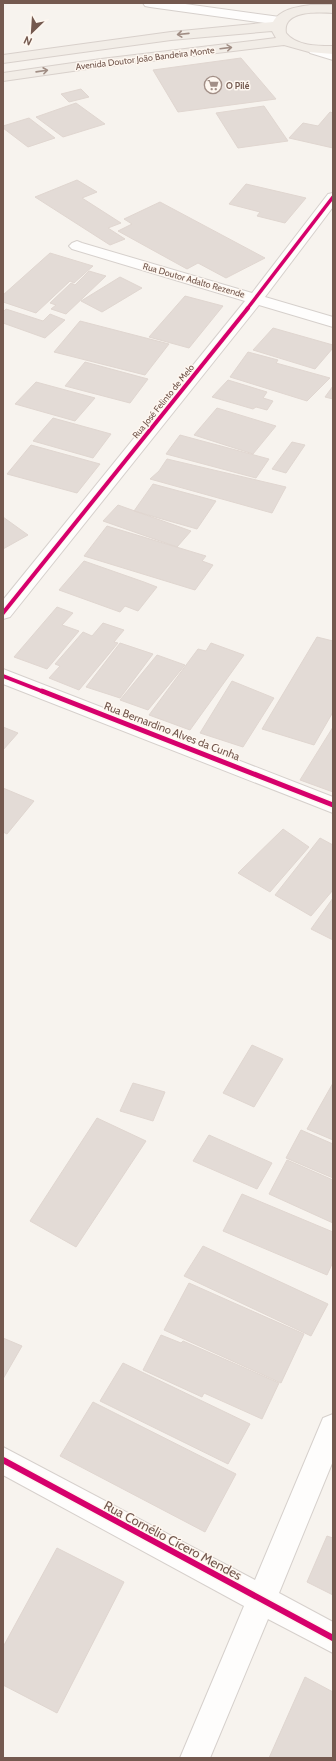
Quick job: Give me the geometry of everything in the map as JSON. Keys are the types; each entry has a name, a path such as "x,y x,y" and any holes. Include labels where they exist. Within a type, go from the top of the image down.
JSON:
{"main road":[{"path":"333,9 308,9 296,12 287,16 279,24 279,33 287,41 302,48 333,50"},
{"name":"Avenida Doutor João Bandeira Monte","path":"3,59 171,36 279,24"},
{"name":"Avenida Doutor João Bandeira Monte","path":"3,77 100,63 287,41"}],"street":[{"path":"150,3 279,24"},
{"path":"315,50 333,56"},
{"name":"Rua José Felinto de Melo","path":"3,613 255,298 333,197"},
{"name":"Rua Doutor Adalto Rezende","path":"77,246 333,322"},
{"name":"Rua Bernardino Alves da Cunha","path":"3,676 333,805"},
{"path":"194,1758 333,1427"},
{"name":"Rua Cornélio Cícero Mendes","path":"3,1460 333,1638"}],"building":[{"name":"O Pilé","path":"241,58 276,99 178,112 153,70"},
{"path":"81,89 89,97 69,102 61,94"},
{"path":"76,103 105,124 63,137 36,117"},
{"path":"264,106 288,141 238,148 216,113"},
{"path":"330,112 333,113 333,148 289,138 303,123 318,126"},
{"path":"29,118 55,138 28,147 3,128 3,126"},
{"path":"77,180 97,192 82,198 121,223 108,228 125,239 110,245 35,197"},
{"path":"246,184 306,198 285,223 257,216 260,212 229,204"},
{"path":"160,202 265,258 226,278 198,263 187,269 118,231 132,224 124,219"},
{"path":"50,253 93,266 74,283 70,281 36,313 3,302 3,295"},
{"path":"89,271 106,276 66,314 51,309 56,305 50,303 71,283 75,285"},
{"path":"120,277 142,288 102,312 81,301"},
{"path":"185,296 223,306 189,348 149,337"},
{"path":"6,309 43,321 50,314 65,320 45,338 3,323 3,312"},
{"path":"80,321 169,344 145,375 54,352"},
{"path":"273,328 333,345 333,348 315,369 253,350"},
{"path":"248,352 278,360 276,363 330,378 307,401 230,377"},
{"path":"85,362 148,379 130,403 65,386"},
{"path":"228,380 267,392 263,398 273,401 267,410 256,407 253,409 212,397"},
{"path":"36,382 95,398 75,421 15,404"},
{"path":"333,386 333,399 325,397"},
{"path":"217,408 276,426 253,454 194,435"},
{"path":"53,418 111,434 93,458 33,441"},
{"path":"180,435 269,459 256,478 166,454"},
{"path":"292,442 305,445 286,473 272,469"},
{"path":"31,445 100,464 77,493 7,474"},
{"path":"167,459 286,487 272,513 150,479 159,471"},
{"path":"153,484 216,501 197,529 134,511"},
{"path":"118,505 191,531 177,547 103,521"},
{"path":"3,517 28,535 3,549"},
{"path":"107,526 206,556 202,561 213,565 195,590 84,556"},
{"path":"84,561 157,587 138,611 125,606 120,612 59,590"},
{"path":"57,607 73,613 62,625 79,631 47,669 14,657"},
{"path":"103,623 124,630 114,642 118,643 79,690 49,678 60,666 55,664 83,632 92,636"},
{"path":"317,637 333,641 333,712 314,745 262,729"},
{"path":"120,643 153,654 120,698 86,687"},
{"path":"211,643 244,655 190,730 149,715 198,649 206,651"},
{"path":"157,655 185,665 148,710 120,700"},
{"path":"232,681 274,698 243,747 200,733"},
{"path":"3,727 18,733 3,750"},
{"path":"333,727 333,792 300,780"},
{"path":"3,788 34,801 7,834 3,832"},
{"path":"283,829 309,847 270,892 238,873"},
{"path":"320,838 333,845 333,890 311,916 275,895"},
{"path":"333,898 333,940 311,929"},
{"path":"252,1045 283,1059 254,1107 223,1093"},
{"path":"133,1083 165,1092 153,1121 120,1111"},
{"path":"333,1083 333,1140 307,1129"},
{"path":"97,1118 146,1141 76,1247 30,1221"},
{"path":"301,1130 333,1144 333,1178 286,1158"},
{"path":"209,1135 272,1163 257,1189 193,1161"},
{"path":"287,1160 333,1180 333,1223 269,1194"},
{"path":"242,1194 333,1232 333,1262 327,1275 223,1231"},
{"path":"203,1246 328,1304 311,1336 184,1276"},
{"path":"189,1283 304,1334 281,1383 164,1330"},
{"path":"161,1335 181,1343 183,1341 279,1383 262,1419 204,1393 202,1397 143,1370"},
{"path":"3,1338 22,1346 3,1379"},
{"path":"123,1363 250,1424 228,1464 100,1401"},
{"path":"93,1402 236,1474 205,1532 60,1456"},
{"path":"327,1536 333,1538 333,1595 307,1582"},
{"path":"57,1548 124,1582 57,1713 3,1685 3,1647"},
{"path":"305,1677 333,1692 333,1758 269,1758"}],"cycle path":[{"path":"3,613 255,299 333,197"},
{"path":"3,676 333,805"},
{"path":"3,1460 333,1638"}],"place":[{"name":"O Pilé","path":"213,85"}]}
